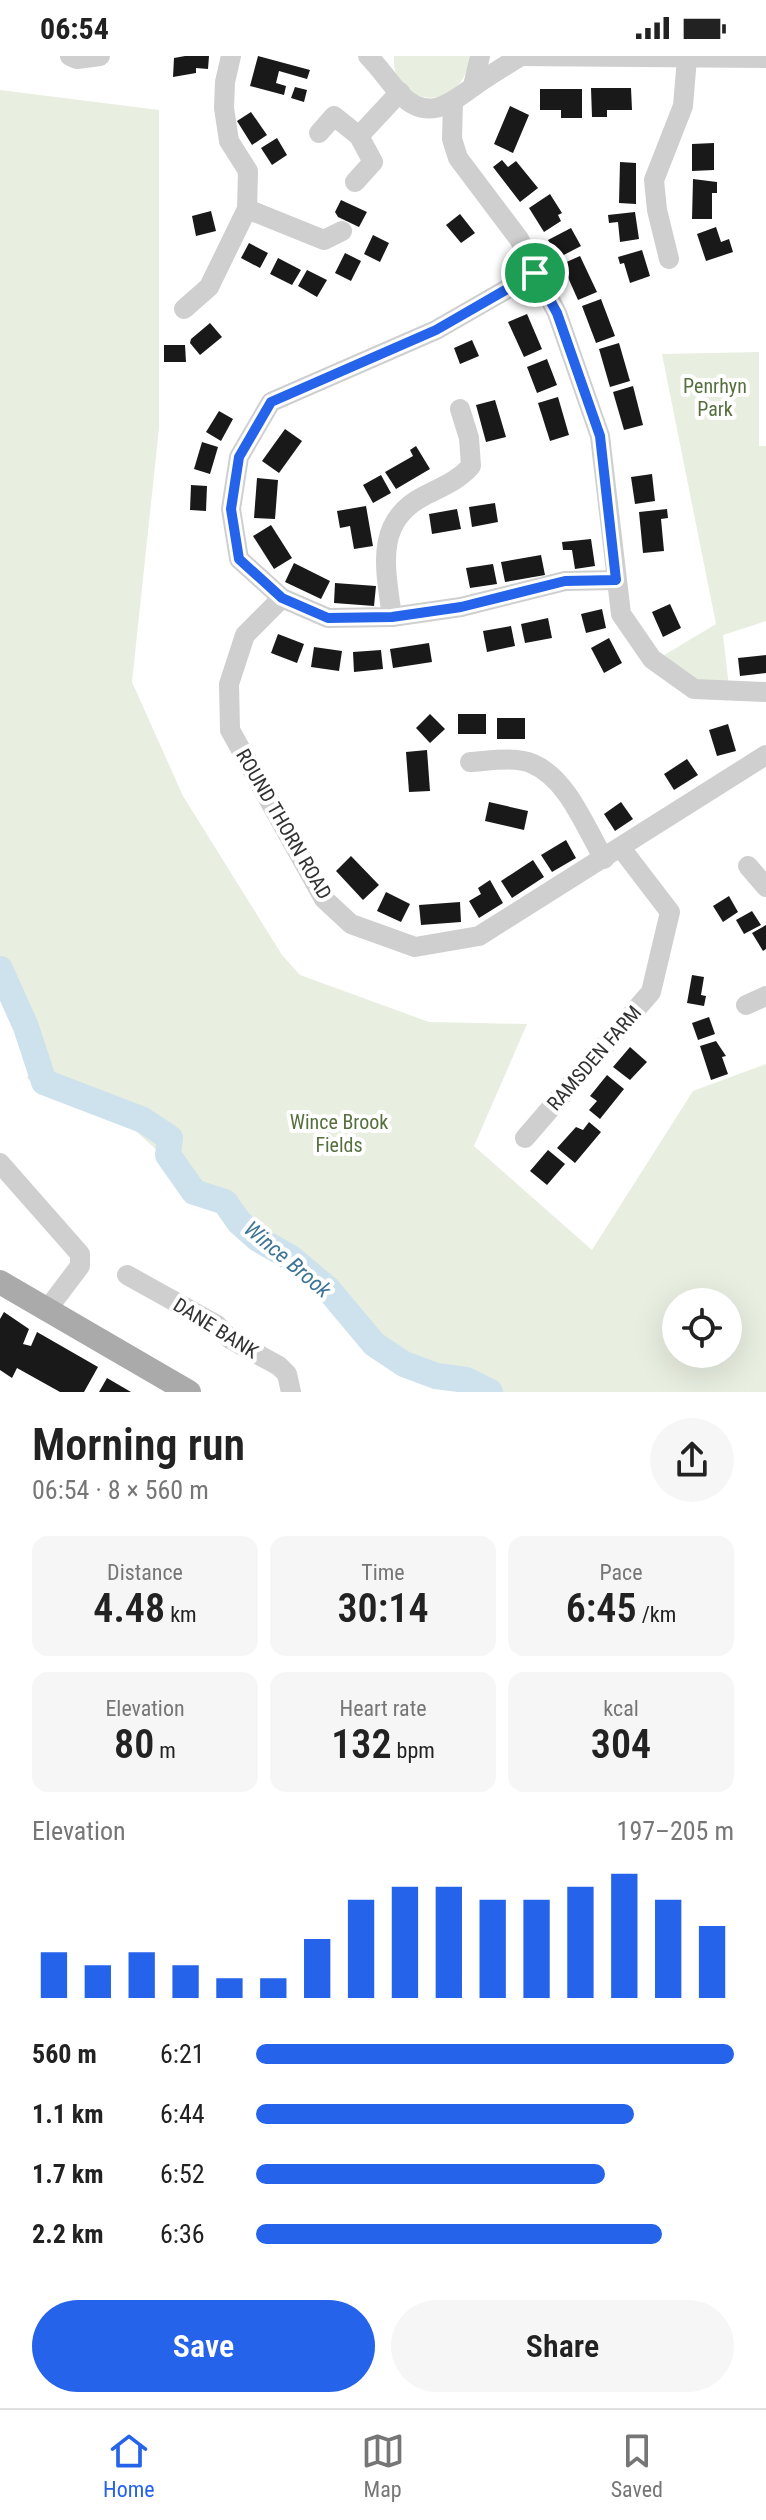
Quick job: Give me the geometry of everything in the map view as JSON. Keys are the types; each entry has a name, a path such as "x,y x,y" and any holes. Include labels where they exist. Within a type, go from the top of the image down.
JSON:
{"main road":[{"path":"0,1282 189,1392"}],"street":[{"path":"70,56 77,59 100,56"},
{"path":"184,309 209,287 247,209 248,171 229,141 224,108 225,82 231,56"},
{"path":"368,56 452,139"},
{"path":"388,56 401,91 438,107 453,103 517,57 766,58"},
{"path":"473,86 480,56"},
{"path":"671,259 657,210 654,180 683,106 687,58"},
{"path":"359,136 401,91"},
{"path":"453,103 452,139 458,158 519,239 557,313 600,436 621,614 652,659 694,689 766,692"},
{"path":"319,133 334,116 359,136 373,162 355,182"},
{"path":"247,209 324,240 342,231"},
{"path":"535,273 436,330 271,402 239,457 231,509 239,559 282,598 328,618 392,617 461,607 565,581 616,580"},
{"path":"392,617 384,552 397,518 406,505 462,477 471,466 469,438 460,409"},
{"name":"ROUND THORN ROAD","path":"282,598 245,635 229,684 230,730 324,899 351,924 415,947 479,936 766,755"},
{"path":"470,762 500,759 533,764 562,786 613,854"},
{"name":"RAMSDEN FARM","path":"525,1138 651,992 670,912 613,854"},
{"path":"748,866 766,887"},
{"path":"746,1005 766,996"},
{"path":"0,1163 76,1245 80,1254 80,1266 46,1311"},
{"name":"DANE BANK","path":"127,1275 148,1281 217,1325 230,1339 279,1366 287,1374 291,1392"}],"green space":[{"path":"394,56 469,56 465,75 455,88 429,98 415,95 404,87 396,74"},
{"name":"Wince Brook Fields","path":"0,90 159,110 159,428 132,682 183,796 282,955 300,975 429,1022 527,1024 474,1146 592,1250 693,1091 766,1064 766,1392 472,1392 416,1379 380,1356 288,1261 256,1243 232,1221 223,1205 191,1195 174,1176 162,1155 127,1123 40,1089 27,1078 32,1066 0,986"},
{"name":"Penrhyn Park","path":"759,352 759,446 766,446 766,621 723,635 729,687 697,685 661,657 716,624 662,354"}],"building":[{"path":"209,56 208,69 196,68 196,73 173,77 174,58"},
{"path":"258,56 310,70 307,79 279,71 276,83 286,86 284,95 250,86"},
{"path":"295,87 307,90 304,102 291,98"},
{"path":"591,88 631,88 632,110 607,110 607,117 592,117"},
{"path":"540,89 582,89 582,118 561,118 561,110 540,110"},
{"path":"510,106 529,115 513,153 494,144"},
{"path":"251,112 267,135 252,145 237,121"},
{"path":"277,138 287,155 272,165 261,148"},
{"path":"714,143 714,170 692,171 692,144"},
{"path":"502,160 508,167 516,161 538,188 520,202 493,167"},
{"path":"620,162 636,163 636,204 619,203"},
{"path":"693,179 717,182 717,193 712,193 712,219 692,219"},
{"path":"550,194 562,213 558,215 561,221 544,232 529,208"},
{"path":"341,200 367,212 359,227 338,217 335,212"},
{"path":"211,211 216,231 196,236 192,216"},
{"path":"635,212 639,239 620,242 618,222 609,223 608,215"},
{"path":"460,214 475,233 461,243 446,225"},
{"path":"716,227 721,242 729,239 733,252 706,261 697,234"},
{"path":"571,228 581,246 558,258 548,240"},
{"path":"373,235 389,243 380,262 364,254"},
{"path":"249,243 268,253 260,268 241,258"},
{"path":"642,250 650,276 630,283 624,263 620,264 618,257"},
{"path":"345,253 361,261 351,281 335,273"},
{"path":"580,256 597,292 578,300 562,264"},
{"path":"278,258 301,270 292,285 270,274"},
{"path":"307,270 327,280 317,297 298,286"},
{"path":"601,299 615,336 596,343 582,306"},
{"path":"527,314 542,349 524,357 508,322"},
{"path":"210,323 222,337 200,355 190,343 191,339"},
{"path":"472,340 479,356 460,364 454,348"},
{"path":"619,343 630,381 610,387 599,349"},
{"path":"164,345 185,345 186,362 164,362"},
{"path":"547,359 557,385 537,393 527,367"},
{"path":"633,386 643,425 624,430 613,392"},
{"path":"558,397 569,435 550,441 538,403"},
{"path":"495,400 506,437 486,442 476,405"},
{"path":"219,411 233,419 221,441 206,432"},
{"path":"285,429 302,441 279,473 262,461"},
{"path":"202,442 218,447 210,474 194,469"},
{"path":"416,446 430,469 396,489 385,472 413,456 410,450"},
{"path":"652,474 655,501 635,504 631,477"},
{"path":"381,475 391,493 373,503 363,485"},
{"path":"257,478 278,480 275,519 254,518"},
{"path":"191,485 207,486 206,511 190,510"},
{"path":"495,503 498,522 472,527 469,507"},
{"path":"366,506 373,546 354,549 350,526 340,528 337,511"},
{"path":"457,509 461,529 432,534 429,514"},
{"path":"667,509 668,518 661,519 664,551 643,553 639,512"},
{"path":"271,525 292,558 274,569 253,536"},
{"path":"591,539 595,566 575,569 572,550 563,550 562,542"},
{"path":"541,555 545,575 505,582 501,562"},
{"path":"294,563 330,581 321,599 285,582"},
{"path":"493,564 497,584 470,588 466,568"},
{"path":"335,583 376,586 374,606 334,603"},
{"path":"670,604 681,628 663,637 652,612"},
{"path":"602,609 606,628 586,633 581,614"},
{"path":"548,618 552,638 525,643 521,624"},
{"path":"511,626 515,646 487,652 483,631"},
{"path":"278,634 304,644 297,663 271,653"},
{"path":"609,638 622,663 604,673 591,648"},
{"path":"429,643 432,662 393,668 390,649"},
{"path":"314,647 342,651 339,671 311,667"},
{"path":"381,650 383,669 354,672 353,652"},
{"path":"766,655 766,673 740,676 738,658"},
{"path":"430,714 445,729 430,743 416,728"},
{"path":"458,714 486,714 486,734 458,734"},
{"path":"497,718 525,718 525,739 497,739"},
{"path":"728,724 736,751 717,756 709,730"},
{"path":"427,750 430,791 409,792 406,752"},
{"path":"687,759 698,775 674,790 664,774"},
{"path":"489,802 528,811 524,830 485,821"},
{"path":"621,802 633,819 615,831 604,814"},
{"path":"566,840 576,858 552,872 541,855"},
{"path":"351,856 379,885 363,900 336,871"},
{"path":"533,860 544,877 512,898 501,881"},
{"path":"490,880 503,903 479,918 469,901 481,894 478,888"},
{"path":"386,892 410,904 401,922 377,911"},
{"path":"729,896 738,912 723,922 713,906"},
{"path":"460,902 461,922 421,925 419,905"},
{"path":"752,911 761,925 744,934 736,920"},
{"path":"766,925 766,949 763,951 752,933"},
{"path":"692,975 704,977 701,995 706,996 704,1006 687,1003"},
{"path":"709,1017 715,1034 698,1040 692,1023"},
{"path":"716,1041 726,1056 722,1057 728,1074 711,1080 700,1046"},
{"path":"630,1047 647,1062 630,1080 613,1067"},
{"path":"607,1075 624,1089 600,1119 589,1110 597,1101 590,1096"},
{"path":"589,1122 601,1132 575,1163 557,1148 576,1127 583,1130"},
{"path":"548,1150 565,1164 547,1185 530,1171"},
{"path":"4,1312 29,1329 23,1344 31,1346 37,1332 98,1367 84,1392 60,1392 17,1368 12,1378 0,1370 0,1319"},
{"path":"107,1378 131,1392 99,1392"}],"waterway":[{"name":"Wince Brook","path":"0,969 26,1027 44,1082 143,1120 170,1138 168,1155 194,1192 225,1202 239,1222 258,1239 291,1258 328,1289 374,1344 404,1364 436,1376 466,1380 490,1392"}],"route":[{"path":"535,273 557,313 600,436 616,580 565,581 461,607 392,617 328,618 282,598 239,559 231,509 239,457 271,402 357,361 436,330 535,273"}]}
